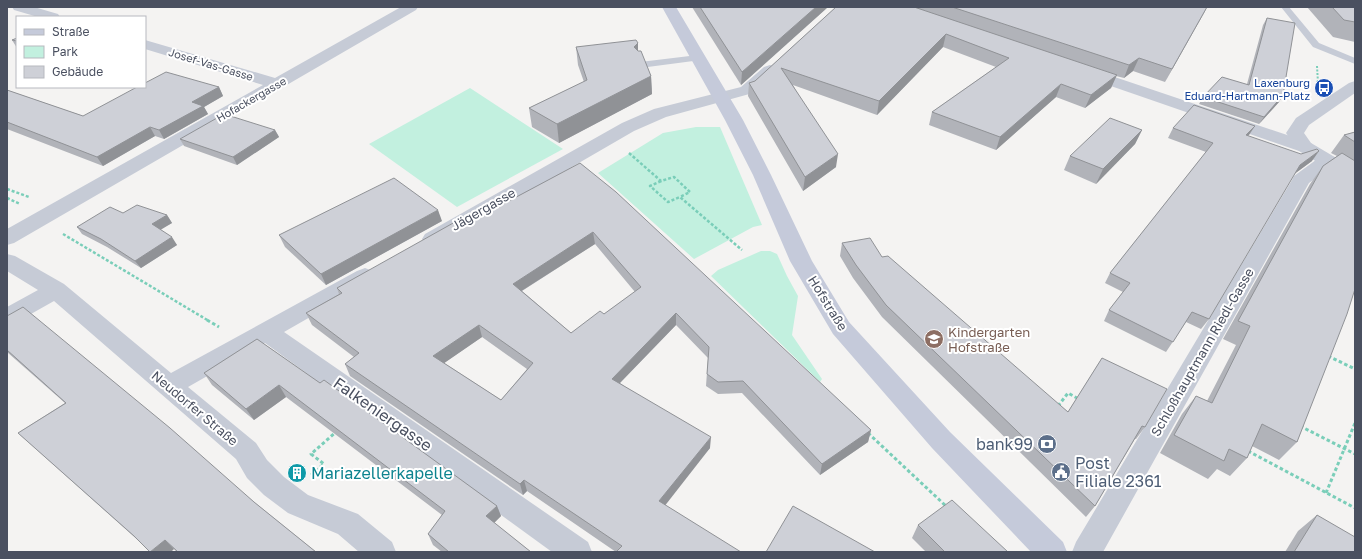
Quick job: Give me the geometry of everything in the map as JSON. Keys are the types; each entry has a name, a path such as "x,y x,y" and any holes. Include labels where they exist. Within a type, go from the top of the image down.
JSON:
{"main road":[{"name":"Hofstraße","path":"669,7 721,96 762,175 801,261 841,328 941,440 1052,552"}],"street":[{"path":"7,9 12,7"},
{"path":"19,7 50,16"},
{"name":"Hofackergasse","path":"7,238 411,7"},
{"name":"Josef-Vas-Gasse","path":"146,44 278,84"},
{"name":"Jägergasse","path":"416,247 628,127 660,113 747,90 781,60"},
{"path":"1074,68 1305,147 1355,177"},
{"path":"1305,147 1295,132 1302,122 1355,86"},
{"name":"Schloßhauptmann Riedl-Gasse","path":"1087,552 1301,180 1327,161"},
{"name":"Neudorfer Straße","path":"7,261 56,290 246,451 257,469 287,496 298,504 348,524 381,552"},
{"path":"169,386 382,266"},
{"path":"7,317 56,290"},
{"name":"Falkeniergasse","path":"256,338 368,404 577,552"}],"lane":[{"path":"1285,7 1316,45 1355,61"},
{"path":"640,64 698,58"}],"path":[{"path":"1316,45 1312,54 1318,70 1318,84"},
{"path":"610,137 661,181"},
{"path":"674,177 690,192 668,202 650,186 661,181 674,177"},
{"path":"680,197 742,250"},
{"path":"58,210 45,223 256,338"},
{"path":"1322,354 1355,369"},
{"path":"1058,406 1068,393 1077,398"},
{"path":"1053,402 1063,410"},
{"path":"287,496 324,464 311,454 368,404"},
{"path":"1294,423 1355,454"},
{"path":"1326,493 1355,423"},
{"path":"868,432 953,512"},
{"path":"1245,449 1355,508"}],"green space":[{"path":"470,88 563,149 457,207 369,144"},
{"path":"696,127 720,127 762,225 753,227 694,259 598,173 663,133"},
{"path":"761,251 770,251 777,254 798,296 792,335 822,379 820,382 711,276 718,270"}],"building":[{"path":"700,7 816,7 742,72"},
{"path":"836,7 914,7 1117,75 1091,95 1061,84 1000,137 932,112 1009,58 946,34 879,101 781,68 838,154 805,177 749,83 755,81"},
{"path":"952,7 1207,7 1172,69 1139,58 1129,65"},
{"path":"1332,7 1355,7 1355,22 1344,20"},
{"path":"1267,18 1295,23 1283,95 1264,117 1203,97 1222,77 1249,85"},
{"path":"636,40 638,43 634,47 638,51 641,51 651,76 557,124 529,108 587,80 576,47"},
{"path":"166,72 219,87 192,102 203,106 159,130 150,127 97,157 7,122 7,90 83,116 135,88 146,88 146,82"},
{"path":"1194,105 1255,126 1246,135 1301,154 1317,149 1319,151 1300,165 1209,319 1192,312 1173,342 1109,310 1130,283 1110,273 1213,143 1173,128"},
{"path":"224,114 275,130 233,157 180,139"},
{"path":"1110,118 1142,130 1103,169 1070,156"},
{"path":"1355,132 1355,142 1344,135"},
{"path":"1342,153 1355,161 1355,289 1347,314 1297,442 1262,424 1247,458 1229,449 1224,461 1174,435 1196,396 1212,403 1250,326 1238,321 1323,166"},
{"path":"580,163 616,192 871,430 822,464 743,381 718,382 707,374 709,347 676,313 612,379 711,437 659,501 741,552 616,552 622,546 524,480 520,484 345,364 359,353 306,313 342,293 337,288 455,222 462,226","holes":["593,232 641,287 604,314 600,311 571,333 513,284","479,325 533,363 501,400 433,356"]},
{"path":"394,178 438,210 321,274 279,235"},
{"path":"137,205 167,215 152,224 172,237 135,261 101,239 77,227 110,207 123,213"},
{"path":"870,238 882,257 888,256 1068,412 1102,358 1167,389 1145,427 1142,426 1095,506 886,305 856,265 842,243"},
{"path":"23,307 170,428 254,502 316,552 178,552 165,540 150,552 18,433 66,403 7,350 7,316"},
{"path":"257,339 320,383 324,380 497,506 486,516 531,552 449,552 428,534 445,511 279,385 246,409 204,373"},
{"path":"952,500 1008,552 945,552 918,525"},
{"path":"793,506 875,552 766,552"},
{"path":"1317,515 1355,537 1355,552 1294,552"}],"place":[{"name":"Laxenburg Eduard-Hartmann-Platz","path":"1324,88"},
{"name":"Kindergarten Hofstraße","path":"934,339"},
{"name":"bank99","path":"1047,444"},
{"name":"Post Filiale 2361","path":"1061,472"},
{"name":"Mariazellerkapelle","path":"297,473"}]}
